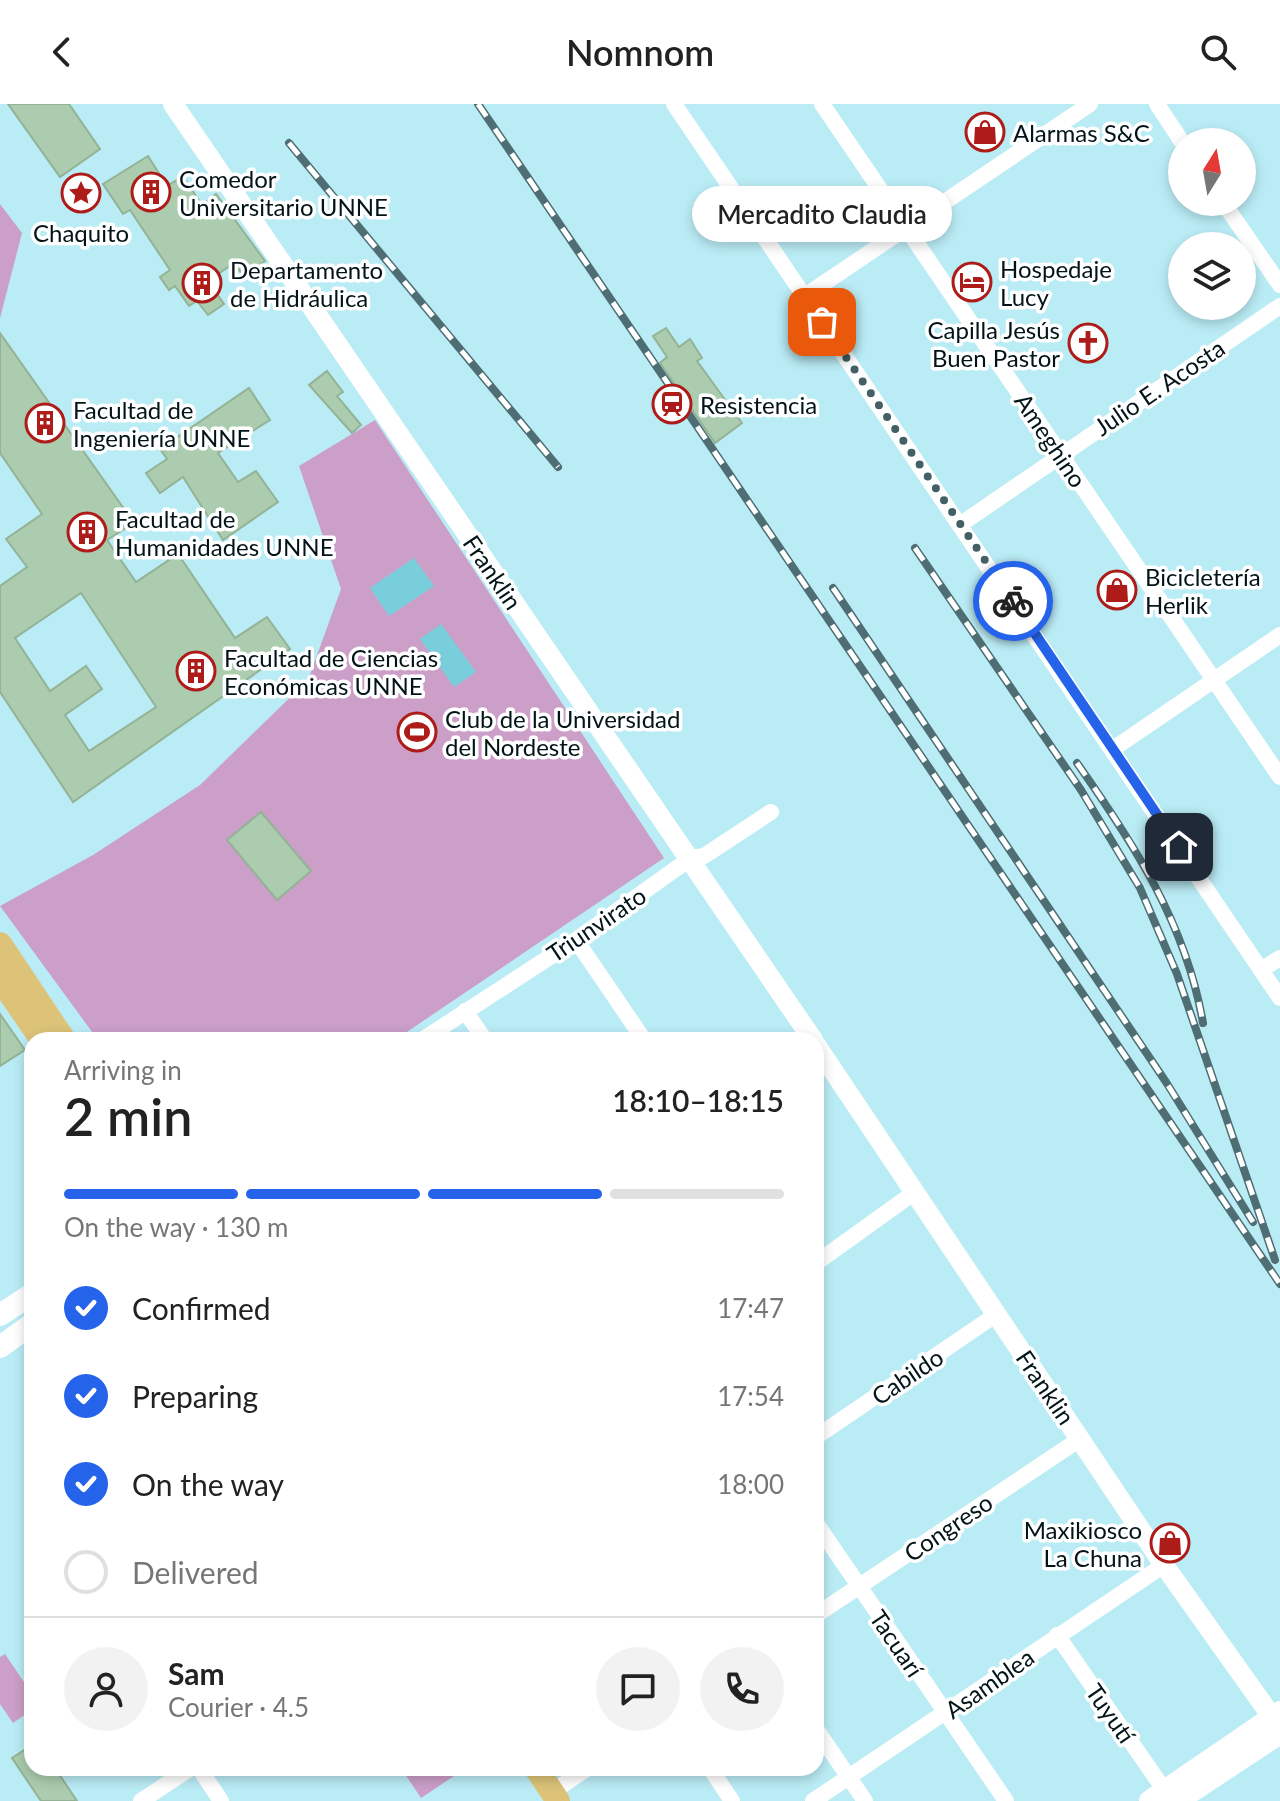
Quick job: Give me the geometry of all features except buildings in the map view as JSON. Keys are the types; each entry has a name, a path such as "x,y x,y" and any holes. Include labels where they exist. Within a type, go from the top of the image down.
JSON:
{"main road":[{"path":"0,944 59,1032"},
{"path":"0,979 36,1032"},
{"path":"0,1315 24,1299"},
{"path":"0,1347 24,1330"},
{"path":"1164,1798 1278,1722"},
{"path":"546,1776 561,1789"}],"street":[{"name":"Franklin","path":"173,104 691,858 803,1032"},
{"path":"674,104 1280,998"},
{"name":"Ameghino","path":"822,104 1280,777"},
{"path":"805,296 1090,104"},
{"path":"1157,104 1173,128"},
{"path":"1233,216 1280,285"},
{"name":"Julio E. Acosta","path":"961,524 1280,306"},
{"path":"1113,749 1280,635"},
{"name":"Triunvirato","path":"434,1032 576,940 691,858 704,856 771,812"},
{"path":"576,940 639,1032"},
{"path":"1261,970 1280,958"},
{"path":"465,1011 479,1032"},
{"name":"Franklin","path":"824,1062 915,1192 1164,1565 1278,1722"},
{"path":"824,1257 915,1192"},
{"name":"Cabildo","path":"824,1432 997,1314"},
{"name":"Congreso","path":"824,1610 1080,1439"},
{"name":"Tacuarí","path":"824,1535 1006,1801"},
{"name":"Asamblea","path":"813,1801 1164,1565"},
{"name":"Tuyutí","path":"1057,1635 1164,1798"},
{"path":"824,1741 865,1801"},
{"path":"141,1801 179,1776"},
{"path":"204,1776 221,1801"},
{"path":"561,1789 578,1776"},
{"path":"715,1776 732,1801"}],"shaded area":[{"path":"0,204 22,233 0,318"},
{"name":"Club de la Universidad del Nordeste","path":"375,420 664,858 407,1032 92,1032 0,906 93,855 200,785 308,680 341,589 299,466"},
{"path":"5,1654 24,1682 24,1715 13,1723 0,1704 0,1657"},
{"path":"406,1776 454,1776 421,1798"}],"water":[{"path":"414,558 434,586 389,616 370,588"},
{"path":"441,624 476,672 454,687 420,639"}],"railway":[{"path":"478,104 1280,1284"},
{"path":"289,143 558,467"},
{"path":"915,548 1081,790 1140,888 1177,974 1275,1260"},
{"path":"833,588 1166,1082 1253,1222"},
{"path":"1077,763 1137,855 1171,919 1195,987 1203,1023"}],"way so far":[{"path":"822,322 1013,601"}],"place":[{"name":"Alarmas S&C","path":"985,132"},
{"name":"Comedor Universitario UNNE","path":"151,192"},
{"name":"Chaquito","path":"81,193"},
{"name":"Hospedaje Lucy","path":"972,282"},
{"name":"Departamento de Hidráulica","path":"202,283"},
{"name":"Mercadito Claudia","path":"822,322"},
{"name":"Capilla Jesús Buen Pastor","path":"1088,343"},
{"name":"Resistencia","path":"672,404"},
{"name":"Facultad de Ingeniería UNNE","path":"45,423"},
{"name":"Facultad de Humanidades UNNE","path":"87,532"},
{"name":"Bicicletería Herlik","path":"1117,590"},
{"name":"Facultad de Ciencias Económicas UNNE","path":"196,671"},
{"name":"Club de la Universidad del Nordeste","path":"417,732"},
{"name":"Maxikiosco La Chuna","path":"1170,1543"}],"route":[{"path":"1013,601 1179,847"}]}
